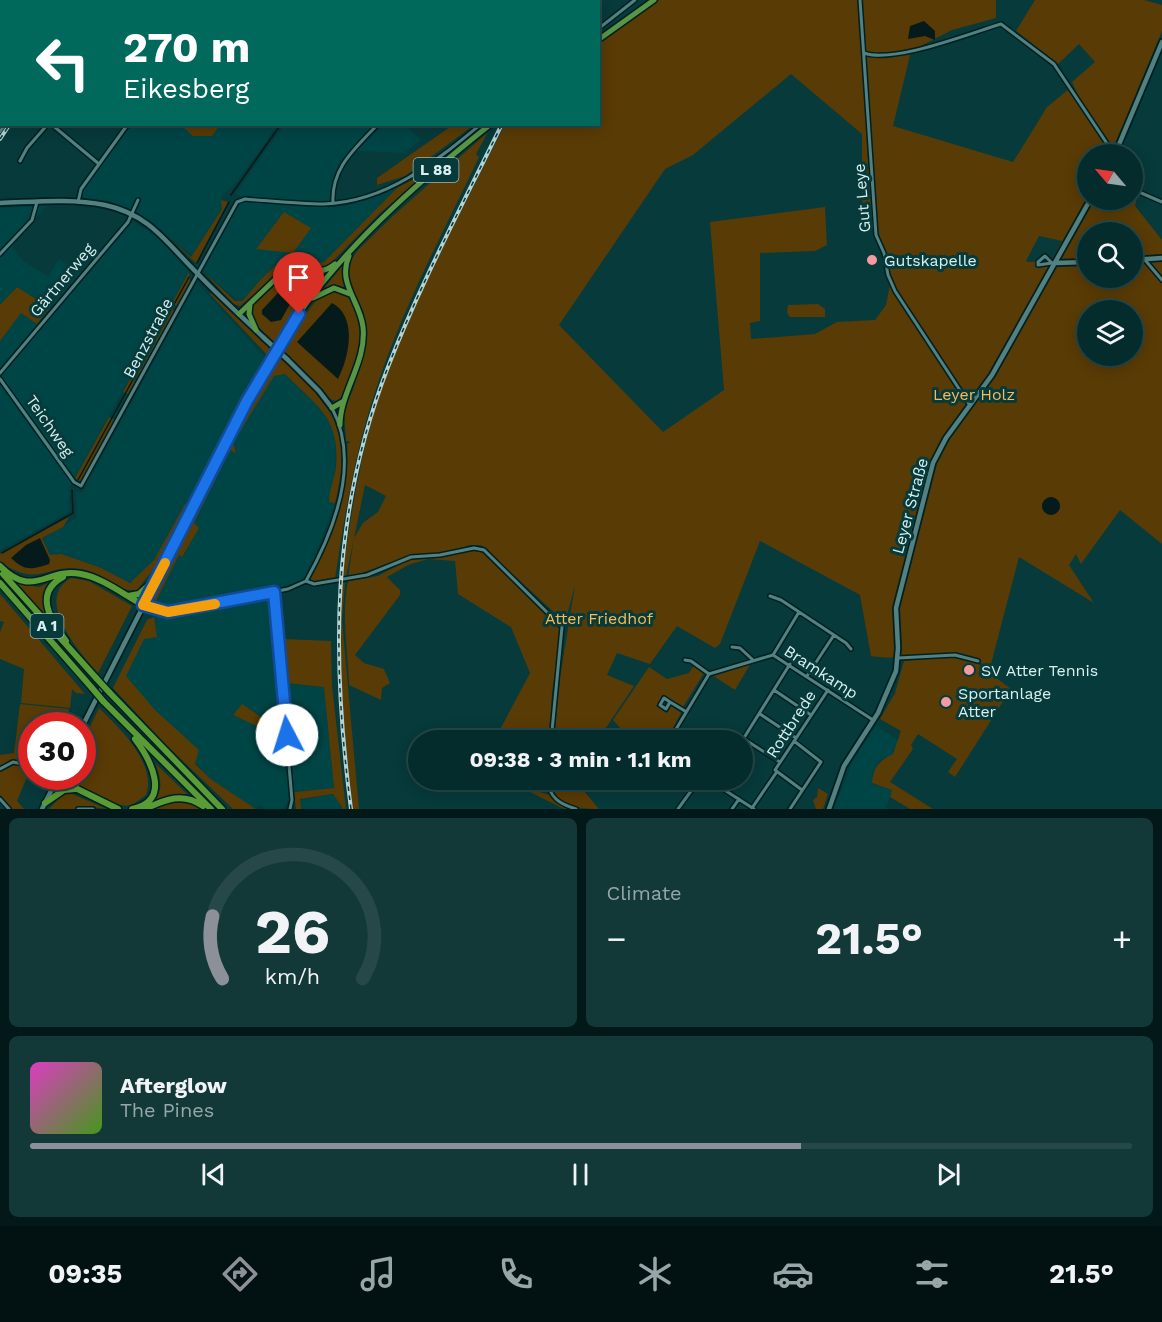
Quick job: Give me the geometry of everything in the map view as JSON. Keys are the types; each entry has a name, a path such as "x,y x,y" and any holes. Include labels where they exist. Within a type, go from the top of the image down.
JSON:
{"highway":[{"path":"600,39 654,0"},
{"name":"L 88","path":"159,576 247,401 307,302 352,249 483,127"},
{"path":"239,314 285,270 326,271 352,249"},
{"path":"340,425 341,409 363,338 361,316 345,273 352,249"},
{"path":"303,270 312,286 307,302"},
{"path":"307,302 328,288 340,288 352,296"},
{"path":"250,303 249,314 256,330"},
{"path":"332,408 345,400"},
{"path":"0,568 26,583 71,574 89,576 143,605"},
{"name":"A 1","path":"0,568 97,679 222,809"},
{"path":"71,574 51,587 47,594 47,609 58,630 97,679"},
{"path":"126,596 139,594 159,576"},
{"name":"A 1","path":"0,583 120,720 209,809"},
{"path":"120,720 144,751 156,779 153,793 148,801 132,809"},
{"path":"44,806 64,790"},
{"path":"81,790 118,809"},
{"path":"145,809 177,797 194,801 209,809"}],"street":[{"path":"600,27 635,0"},
{"name":"Gut Leye","path":"860,0 876,233 885,254 888,275 969,405"},
{"path":"864,53 915,50 1001,24 1054,64 1107,144"},
{"path":"1118,144 1162,42"},
{"path":"20,161 27,148 47,126"},
{"path":"52,126 99,164"},
{"path":"78,202 81,189 127,126"},
{"path":"376,126 340,166 335,180 333,203 401,183 435,162 483,127"},
{"path":"1143,194 1162,202"},
{"name":"Benzstraße","path":"81,486 237,202 245,199 333,203"},
{"name":"Gärtnerweg","path":"0,373 132,214 138,201"},
{"path":"0,254 32,220 37,202"},
{"path":"0,203 78,202 106,206 132,214 163,235 197,273 320,391 340,425 345,460 342,484 330,526 306,581 298,586 274,592 168,612 143,605"},
{"name":"Leyer Straße","path":"829,809 849,756 874,720 892,684 898,658 896,608 933,463 946,438 992,375 1084,210"},
{"path":"1054,263 1045,256 1038,262 1038,265 1077,262"},
{"path":"1145,260 1162,258"},
{"path":"1145,260 1162,280"},
{"name":"Teichweg","path":"0,379 74,482 81,486"},
{"path":"306,581 314,584 367,575 411,556 440,555 474,548 484,550 562,627 552,730"},
{"name":"L 88","path":"90,712 159,576"},
{"path":"274,592 292,800 290,809"},
{"path":"770,596 776,597 834,635 850,649"},
{"path":"773,655 799,612"},
{"path":"807,676 834,635"},
{"path":"732,647 740,648 753,660"},
{"name":"Bramkamp","path":"709,674 773,655 874,720"},
{"path":"898,658 955,655 978,661"},
{"path":"675,730 709,674 691,661 685,660"},
{"path":"749,730 790,664"},
{"path":"774,690 811,715"},
{"name":"Rottbrede","path":"753,808 828,690"},
{"path":"670,702 666,709 660,705 664,698 685,711"},
{"path":"759,714 821,762 790,809"},
{"path":"753,746 780,763"},
{"path":"0,769 13,762 18,763"},
{"name":"Rottbrede","path":"776,773 802,790"},
{"path":"44,806 51,790"},
{"path":"550,790 554,798 576,809"},
{"path":"678,809 692,790"},
{"path":"725,790 753,808"},
{"path":"0,799 9,809"},
{"path":"732,809 739,799"},
{"path":"78,809 93,809"}],"shaded area":[{"path":"924,21 935,31 935,40 925,36 908,39 910,26"},
{"path":"131,126 277,126 234,185 221,197 222,209 192,255 138,214 83,197 83,191"},
{"path":"283,126 373,126 338,164 329,197 331,207 346,206 398,187 324,262 317,264 291,260 239,302 203,271 240,203 242,196 235,194"},
{"path":"382,126 406,126 421,140 404,153 357,151"},
{"path":"46,206 12,246 23,261 48,276 59,259 80,273 50,308 17,287 0,305 0,208"},
{"path":"133,222 159,237 189,272 69,488 69,512 0,550 0,376"},
{"path":"296,277 301,284 281,320 271,322 262,314 262,310 292,278"},
{"path":"197,283 265,357 186,505 154,560 134,581 126,582 99,567 61,554 50,556 42,539 76,518 75,490 82,493"},
{"path":"332,303 340,309 345,318 349,338 348,349 338,379 297,342"},
{"path":"21,313 37,324 0,369 0,341"},
{"path":"276,363 318,404 336,434 335,481 329,497 329,502 335,503 316,552 304,577 297,583 271,589 279,683 324,687 334,788 289,792 289,799 283,809 266,809 259,805 256,809 212,780 115,682 147,620 154,617 156,601 239,430"},
{"path":"1051,497 1057,500 1060,506 1057,512 1051,515 1045,512 1042,506 1045,500"},
{"path":"40,538 50,560 49,564 28,568 11,558 26,545"},
{"path":"876,726 898,740 894,754 879,761 872,773 872,784 892,790 886,809 834,809 853,761"},
{"path":"333,794 343,809 301,809 300,800"}],"green space":[{"path":"659,0 996,0 996,18 952,30 911,51 893,126 1013,162 1047,107 1069,89 1087,115 1072,82 1095,62 1079,44 1058,64 1016,31 1035,0 1144,0 1162,5 1162,31 1115,144 1077,144 1077,210 1138,210 1162,240 1162,544 1120,510 1081,564 1076,554 1069,565 1094,603 1019,557 990,668 961,657 886,658 871,656 860,595 760,541 720,644 715,648 677,626 650,664 617,653 607,675 634,686 604,730 555,730 560,678 575,585 564,627 557,615 481,545 469,545 455,552 410,555 348,578 354,539 346,577 342,578 355,495 368,433 386,375 416,303 504,126 600,126 600,43","holes":["791,74 862,134 862,209 875,220 891,279 886,305 875,320 837,322 815,334 751,339 750,323 760,321 760,253 815,251 827,245 825,207 710,222 724,390 663,432 559,325 665,169 693,155","1039,236 1062,241 1051,261 1026,261","365,485 386,496 378,512 363,523 354,538"]},
{"path":"182,126 219,126 212,136 193,136"},
{"path":"452,126 473,126 405,176 377,185 377,178"},
{"path":"488,132 476,154 479,157 412,297 378,383 363,431 352,480 335,579 313,582 310,578 332,529 346,479 347,444 351,442 346,441 344,410 353,390 367,337 364,313 348,278 351,260 358,250 394,215"},
{"path":"428,172 379,214 329,265 317,268 284,268 240,306 233,304 203,271 235,301 242,301 270,271 283,262 294,260 324,262 398,187"},
{"path":"221,200 228,202 196,263 159,229 191,257 222,209"},
{"path":"284,212 311,228 293,253 256,249"},
{"path":"344,264 342,279 345,287 331,285 324,288"},
{"path":"298,271 306,276 309,292 275,343 255,322 251,314 252,310 264,292 280,277 286,273"},
{"path":"189,272 190,282 177,306 172,303"},
{"path":"17,287 50,308 37,324 21,313 0,341 0,305"},
{"path":"334,289 353,303 360,325 355,363 344,393 336,401 330,399 281,349 318,297"},
{"path":"212,292 271,349 267,355 210,294"},
{"path":"818,304 825,309 825,317 790,317 787,313 788,305"},
{"path":"169,308 175,311 128,394 123,392"},
{"path":"277,355 312,388 333,419 342,455 335,503 329,502 336,449 330,423 316,404 285,374 274,376 233,443 236,453 230,450 194,523 199,528 182,557 179,555 156,601 166,607 177,608 156,607 154,597 168,566"},
{"path":"109,417 115,420 83,480 79,481 75,478"},
{"path":"185,504 188,506 159,562 137,590 122,588 81,569 58,569 35,575 25,574 0,563 0,554 69,517 63,527 42,538 50,555 61,554 99,567 130,583 154,560"},
{"path":"475,550 489,555 559,628 561,637 552,692 550,730 500,730 530,673 511,627 458,594 455,561 428,559 408,565 387,577 400,590 400,595 355,655 364,663 384,669 390,683 382,688 381,700 349,685 345,620 348,581 378,576 412,558"},
{"path":"71,578 89,581 132,606 98,673 71,639 58,612 57,599 60,587"},
{"path":"53,581 43,601 51,624 16,583 39,587"},
{"path":"341,582 345,583 342,620 359,809 353,809 339,697"},
{"path":"0,594 85,694 76,693 72,689 70,708 21,703 24,669 0,659 0,632 4,622 0,621"},
{"path":"154,617 157,637 144,639 126,676 155,710 199,750 195,764 212,780 256,809 233,809 163,742 113,688 147,620"},
{"path":"283,639 331,641 332,686 346,809 343,809 333,794 300,799 301,809 296,809 294,792 334,788 324,687 285,683"},
{"name":"Sportanlage Atter","path":"954,656 978,664 1011,689 955,777 948,772 957,759 918,734 911,745 913,749 890,782 933,809 910,809 890,797 892,790 872,783 878,765 893,754 901,731 880,719 895,693 904,661"},
{"path":"751,663 735,690 712,675"},
{"path":"694,665 704,673 683,707 663,695 656,706 667,713 671,706 681,713 672,730 622,730 613,720 649,667 667,679 689,673"},
{"path":"20,704 69,709 69,712 19,712"},
{"path":"242,704 267,721 276,722 278,727 283,727 284,744 270,732 233,715"},
{"path":"99,708 126,736 142,759 148,783 146,795 131,806 98,798 86,790 96,790 96,714"},
{"path":"18,720 18,761 12,760 0,767 0,755 14,753"},
{"path":"13,763 18,764 18,790 22,790 17,801 24,809 12,809 0,795 0,772"},
{"path":"155,763 187,794 168,796 153,802 160,788"},
{"path":"818,788 828,794 823,809 816,809 813,800 817,797"},
{"path":"553,790 583,790 599,809 575,807 561,801"},
{"path":"536,791 550,795 571,809 564,809 530,792"},
{"path":"70,793 107,809 83,806 75,809 49,809 62,795"},
{"path":"184,800 201,809 152,809 168,801"}],"waterway":[{"path":"231,195 280,126"},
{"path":"197,263 229,202"},
{"path":"78,480 189,277"},
{"path":"2,553 73,513 72,490"}],"railway":[{"path":"0,139 9,126"},
{"path":"351,809 340,696 339,640 346,531 355,476 369,422 400,336 442,244 501,126"}],"slow traffic":[{"path":"165,563 143,605 157,611 168,612 215,604"}],"place":[{"name":"Gutskapelle","path":"872,260"},
{"name":"SV Atter Tennis","path":"969,670"},
{"name":"Sportanlage Atter","path":"946,702"}],"route":[{"path":"287,735 274,592 168,612 157,611 143,605 247,401 268,362 299,314"}],"park label":[{"name":"Leyer Holz","path":"974,394"},
{"name":"Atter Friedhof","path":"599,618"}]}
